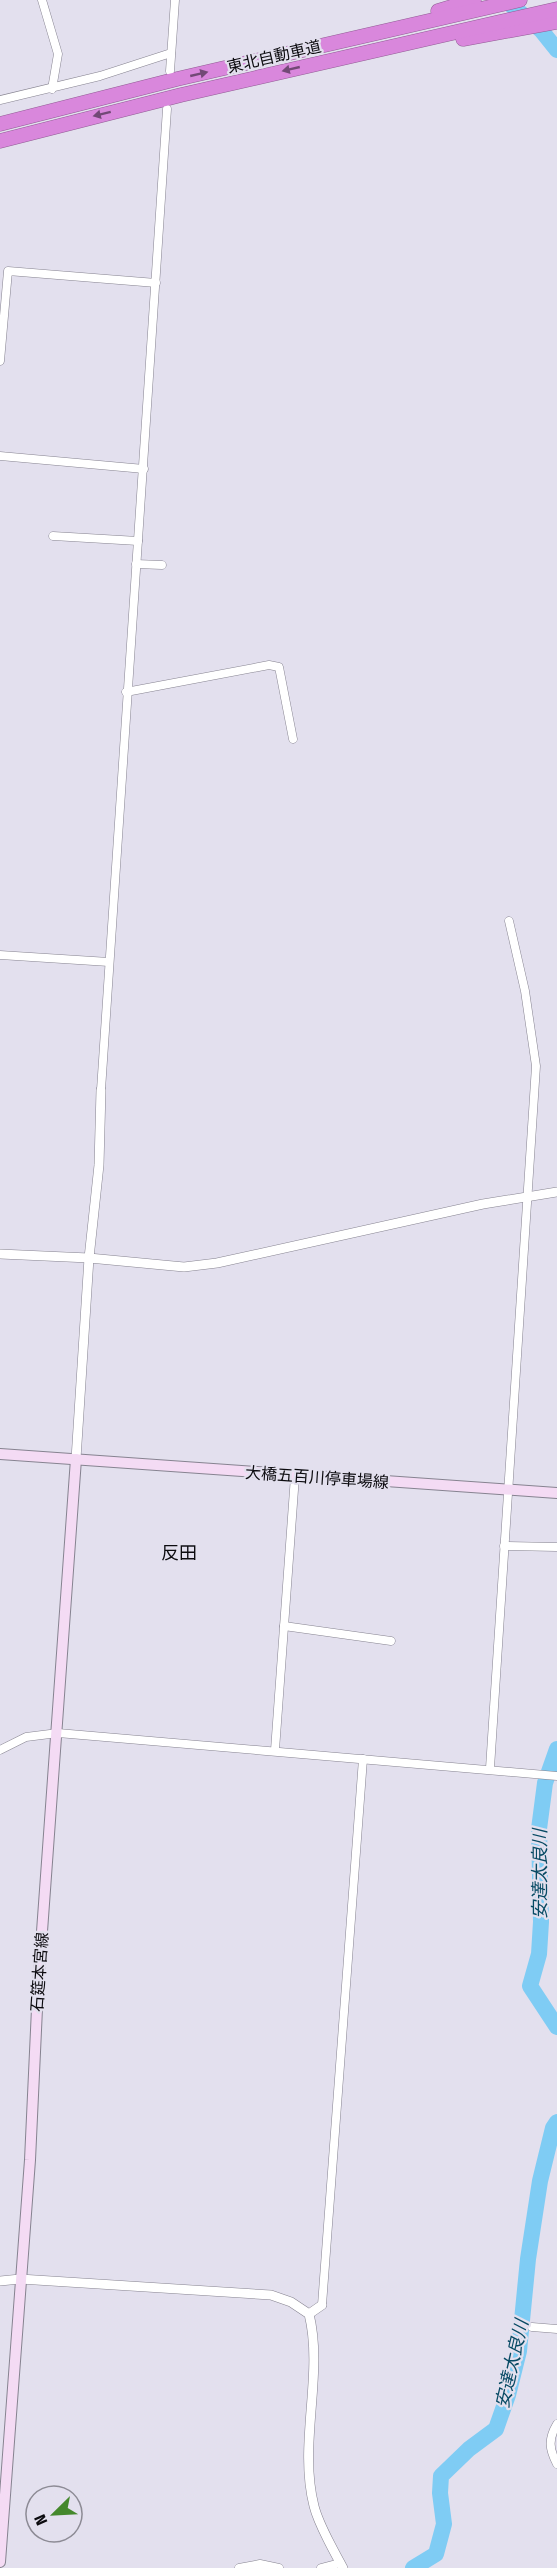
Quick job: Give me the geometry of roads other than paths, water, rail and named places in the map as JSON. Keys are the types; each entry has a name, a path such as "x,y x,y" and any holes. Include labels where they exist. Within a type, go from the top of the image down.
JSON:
{"highway":[{"name":"東北自動車道","path":"0,124 177,79 344,41 471,5 520,0"},
{"name":"東北自動車道","path":"0,141 171,97 348,56 554,16"}],"main road":[{"path":"0,1454 76,1459"},
{"name":"大橋五百川停車場線","path":"76,1459 295,1476 557,1492"},
{"name":"石筵本宮線","path":"0,2562 30,2160 38,1987 76,1459"}],"street":[{"path":"42,0 58,54 52,88"},
{"path":"170,71 175,0"},
{"path":"0,100 52,88 171,53"},
{"path":"76,1459 89,1258 99,1165 101,1090 126,692 144,469 167,109"},
{"path":"0,362 8,271 156,283"},
{"path":"0,456 144,469"},
{"path":"53,536 138,541"},
{"path":"136,564 162,565"},
{"path":"126,692 269,665 279,667 293,739"},
{"path":"490,1768 536,1066 525,991 509,921"},
{"path":"0,955 109,962"},
{"path":"0,1254 89,1258 184,1267 218,1263 526,1196 557,1192"},
{"path":"275,1750 295,1476"},
{"path":"504,1546 555,1547"},
{"path":"284,1626 391,1641"},
{"path":"0,1750 26,1737 58,1733 490,1768 557,1776"},
{"path":"309,2314 322,2305 363,1759"},
{"path":"0,2281 20,2279 271,2295 291,2302 309,2314 313,2346 310,2486 314,2508 341,2565 321,2568"},
{"path":"532,2327 557,2330"},
{"path":"557,2424 550,2437 550,2449 557,2464"},
{"path":"239,2568 260,2564 279,2568"}],"waterway":[{"name":"安達太良川","path":"505,0 541,30 557,50"},
{"name":"安達太良川","path":"557,1749 545,1783 539,1829 541,1922 539,1954 530,1986 557,2027"},
{"name":"安達太良川","path":"413,2568 436,2554 444,2524 440,2493 441,2476 469,2449 496,2429 508,2395 519,2351 528,2259 540,2181 553,2128 557,2122"}],"district":[{"name":"反田","path":"179,1553"}]}
